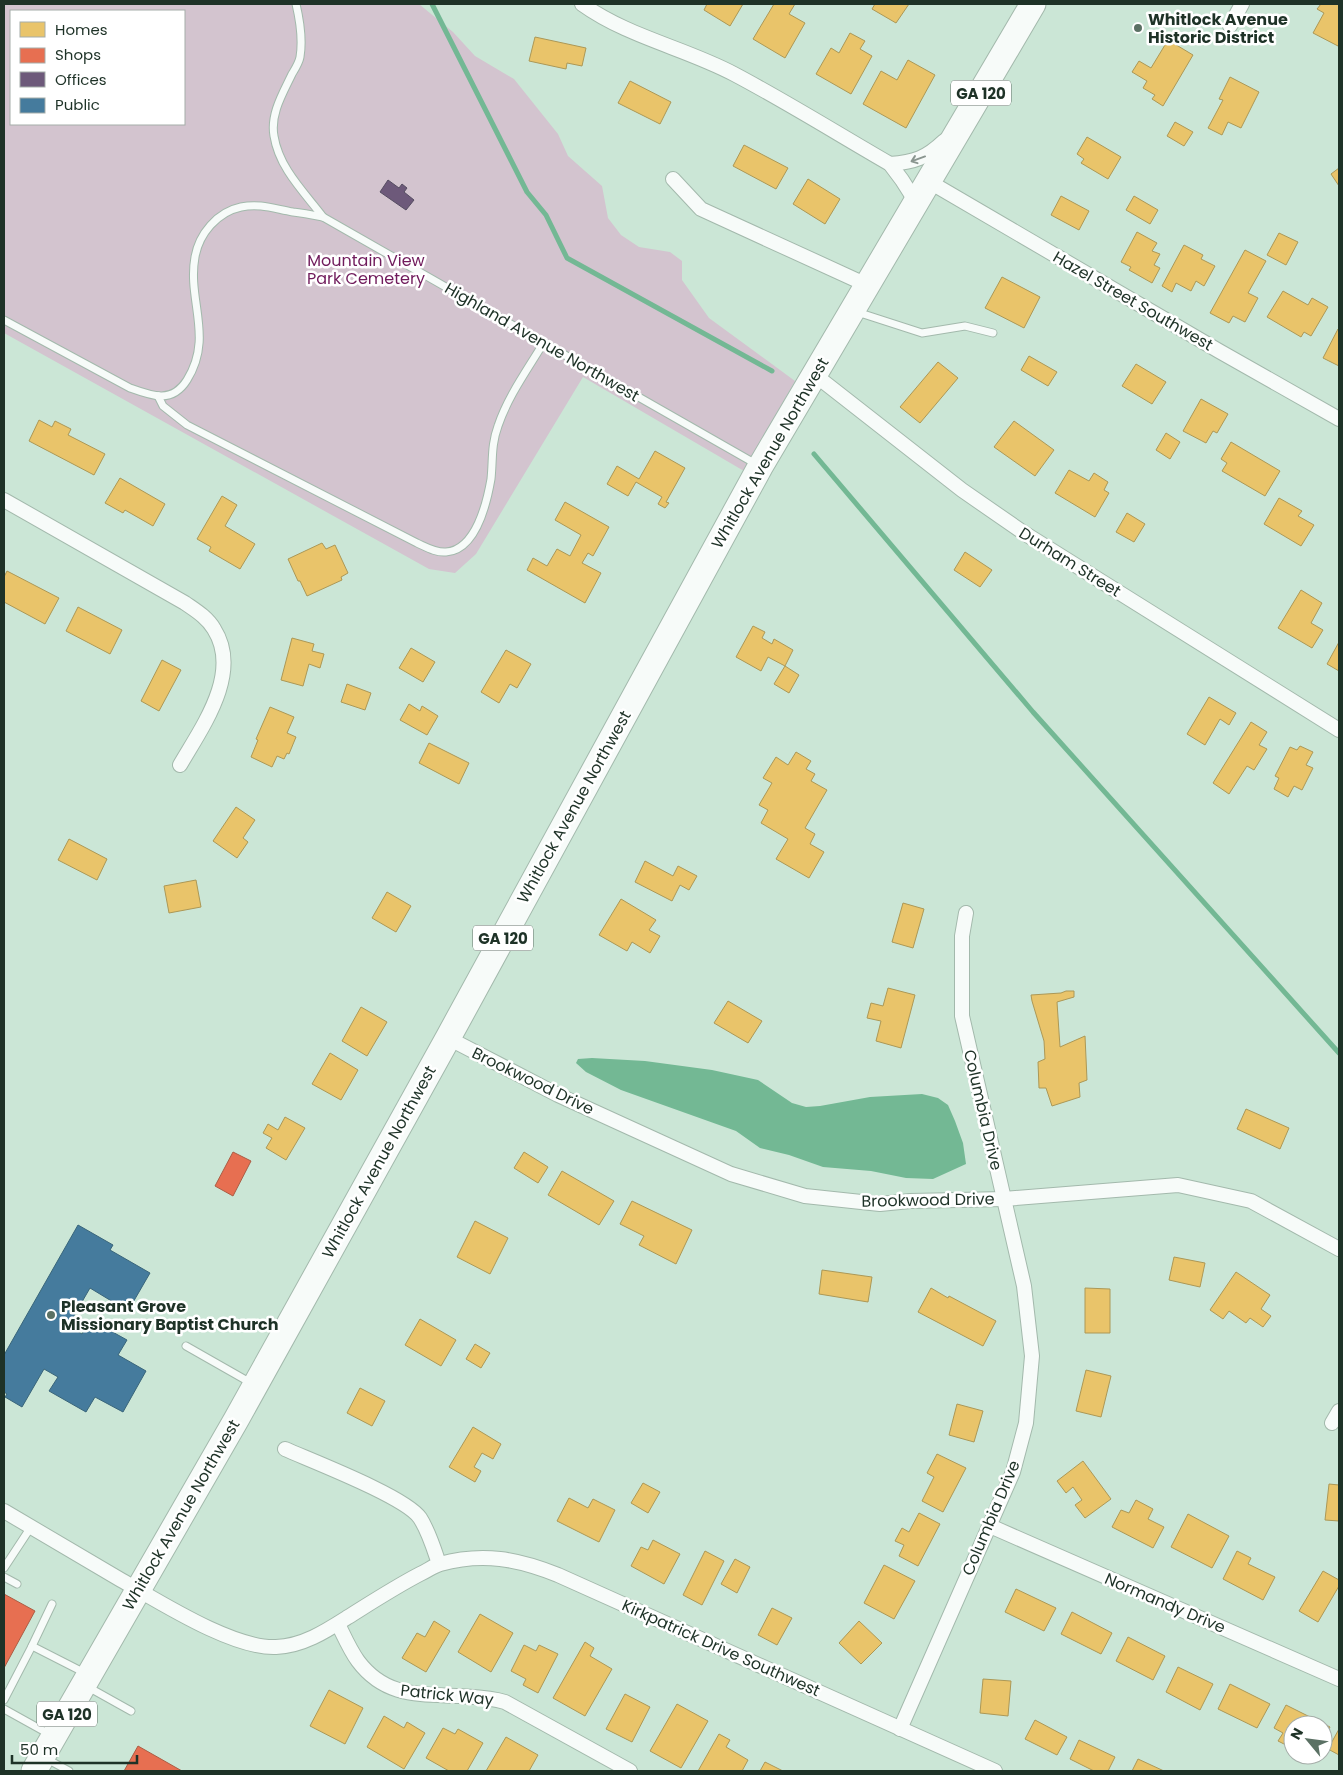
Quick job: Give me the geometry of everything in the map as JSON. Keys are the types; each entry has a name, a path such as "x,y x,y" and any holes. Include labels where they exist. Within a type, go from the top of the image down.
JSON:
{"highway":[{"name":"Whitlock Avenue Northwest","path":"44,1755 255,1385 448,1038 760,467 1033,4"}],"street":[{"path":"582,4 634,33 734,74 890,164 899,175 922,192"},
{"path":"1230,26 1242,4"},
{"path":"890,164 915,161 926,156 943,142 966,118"},
{"path":"673,179 701,209 867,286"},
{"name":"Hazel Street Southwest","path":"922,192 1218,351 1339,419"},
{"name":"Durham Street","path":"814,375 962,490 1024,533 1339,730"},
{"path":"4,500 185,603 202,614 214,629 221,647 223,668 220,689 212,711 180,765"},
{"name":"Columbia Drive","path":"900,1729 1013,1472 1026,1422 1032,1356 1024,1286 962,1016 962,936 966,913"},
{"name":"Brookwood Drive","path":"448,1038 558,1095 731,1174 805,1196 880,1204 1004,1199 1178,1185 1251,1202 1339,1248"},
{"path":"285,1449 358,1481 410,1508 419,1517 439,1564"},
{"name":"Kirkpatrick Drive Southwest","path":"4,1511 138,1590 198,1622 254,1646 275,1647 292,1645 319,1635 383,1595 439,1564 471,1558 498,1558 520,1561 545,1570 995,1771"},
{"name":"Normandy Drive","path":"990,1526 1339,1679"},
{"name":"Patrick Way","path":"338,1624 357,1660 373,1677 390,1688 409,1693 488,1698 505,1702 630,1771"}],"lane":[{"path":"296,4 301,25 300,59 278,103 274,118 273,134 279,154 291,178 323,217"},
{"path":"4,320 130,388 152,396 168,396 181,389 194,369 198,352 199,330 194,279 195,258 199,243 208,228 217,219 243,206 268,205 292,212 323,217"},
{"name":"Highland Avenue Northwest","path":"323,217 760,467"},
{"path":"852,310 922,333 965,326 994,333"},
{"path":"158,396 163,406 187,424 417,543 435,550 453,551 471,536 478,525 484,511 491,479 492,447 498,425 511,398 544,342"},
{"path":"186,1346 255,1385"},
{"path":"4,1568 30,1527"},
{"path":"4,1577 16,1584"},
{"path":"4,1700 52,1604"},
{"path":"32,1646 87,1680 131,1711"},
{"path":"4,1709 44,1755 69,1771"}],"green space":[{"name":"Mountain View Park Cemetery","path":"4,4 419,4 453,32 475,56 514,79 558,134 568,156 602,186 608,218 621,235 639,247 670,252 682,261 682,280 709,318 795,381 744,471 583,377 476,554 455,573 429,569 4,333"}],"shaded area":[{"path":"578,1059 645,1061 712,1070 758,1080 792,1103 806,1107 870,1097 922,1094 938,1098 948,1105 955,1121 963,1143 966,1164 933,1179 906,1178 871,1171 823,1167 789,1155 760,1148 736,1131 621,1090 586,1072 576,1063"}],"building: Homes":[{"path":"707,4 743,4 730,26 704,10"},
{"path":"774,4 795,4 789,14 805,23 785,58 753,39"},
{"path":"875,4 909,4 896,23 872,9"},
{"path":"1321,4 1339,4 1338,46 1313,33 1324,13 1317,9"},
{"path":"850,33 865,41 860,49 872,56 851,94 816,74 831,48 839,53"},
{"path":"535,37 586,48 582,66 567,63 566,69 529,61"},
{"path":"1168,40 1193,55 1163,106 1152,99 1155,95 1143,88 1147,81 1132,72 1139,61 1151,68"},
{"path":"908,60 935,75 906,128 863,104 881,71 897,80"},
{"path":"1230,77 1259,92 1241,128 1228,122 1222,135 1208,128 1223,100 1219,99"},
{"path":"630,81 671,102 660,124 618,103"},
{"path":"1175,122 1193,132 1184,146 1167,136"},
{"path":"1087,137 1121,157 1108,179 1081,163 1084,159 1077,154"},
{"path":"744,145 788,168 776,189 733,166"},
{"path":"1339,168 1339,186 1331,174"},
{"path":"808,179 840,199 825,224 793,204"},
{"path":"1061,196 1089,211 1079,230 1051,215"},
{"path":"1134,196 1158,210 1150,224 1126,210"},
{"path":"1137,232 1157,243 1152,251 1160,254 1154,265 1160,268 1152,283 1129,270 1131,267 1121,262"},
{"path":"1279,233 1298,242 1286,265 1267,255"},
{"path":"1184,245 1203,255 1201,259 1215,266 1204,286 1196,281 1191,291 1176,283 1172,292 1162,286"},
{"path":"1245,250 1266,261 1248,293 1258,298 1245,322 1233,316 1229,323 1210,313"},
{"path":"1002,277 1040,297 1024,328 985,308"},
{"path":"1283,291 1308,305 1312,298 1328,307 1311,336 1304,332 1301,337 1267,317"},
{"path":"1339,330 1339,366 1323,358"},
{"path":"1029,356 1057,372 1048,386 1021,370"},
{"path":"938,362 958,378 920,423 900,407"},
{"path":"1136,364 1166,382 1152,404 1122,386"},
{"path":"1201,399 1228,414 1217,433 1213,431 1206,443 1183,431"},
{"path":"39,420 52,427 55,421 71,429 68,435 105,454 94,475 29,441"},
{"path":"1014,421 1054,450 1035,476 994,447"},
{"path":"1166,433 1180,442 1170,459 1156,450"},
{"path":"1231,442 1280,471 1265,496 1222,471 1227,463 1221,459"},
{"path":"655,451 685,468 666,502 669,503 665,508 658,504 662,497 636,482 628,496 607,484 617,466 639,479"},
{"path":"1069,470 1089,481 1094,473 1108,482 1104,490 1109,493 1095,517 1055,493"},
{"path":"120,478 165,504 153,526 125,510 123,513 105,503"},
{"path":"222,496 237,505 225,526 255,544 240,569 209,551 211,547 197,539"},
{"path":"1279,498 1302,511 1298,516 1314,525 1301,546 1264,524"},
{"path":"565,502 609,527 593,556 588,553 582,563 601,573 585,603 527,570 533,558 547,566 557,549 570,556 581,535 555,520"},
{"path":"1127,513 1145,524 1134,542 1116,532"},
{"path":"322,543 326,549 335,545 348,573 341,577 342,580 307,596 288,559"},
{"path":"965,552 992,570 980,587 954,570"},
{"path":"7,571 59,598 45,624 4,602 4,577"},
{"path":"1301,590 1322,603 1311,623 1323,630 1312,648 1278,628"},
{"path":"78,607 122,630 110,654 66,631"},
{"path":"753,626 765,632 762,638 772,644 774,639 793,650 785,666 768,657 761,671 736,657"},
{"path":"292,638 314,644 312,651 324,654 320,668 309,664 303,686 281,680"},
{"path":"1339,642 1339,671 1327,664"},
{"path":"411,648 435,662 423,682 399,668"},
{"path":"506,650 531,664 517,688 510,684 499,703 481,692"},
{"path":"162,660 181,670 159,711 141,701"},
{"path":"785,666 799,675 789,693 774,684"},
{"path":"347,684 371,693 365,710 341,702"},
{"path":"1209,697 1236,713 1229,725 1220,719 1205,745 1187,734"},
{"path":"409,704 420,711 422,706 438,716 427,735 400,720"},
{"path":"270,707 294,717 287,733 296,737 289,754 287,753 284,759 277,756 272,767 251,757 258,740 256,739"},
{"path":"1251,722 1267,732 1259,745 1267,749 1254,770 1247,766 1229,794 1213,783"},
{"path":"429,743 469,763 459,784 419,763"},
{"path":"1300,746 1313,752 1306,765 1313,768 1302,790 1294,786 1288,797 1274,789 1279,778 1275,776 1290,747 1297,750"},
{"path":"796,752 811,761 806,769 815,774 811,781 827,790 805,828 815,834 810,844 824,852 809,878 776,859 788,839 761,823 768,810 759,805 772,783 763,778 776,757 788,765"},
{"path":"236,807 255,820 243,838 248,842 237,858 213,841"},
{"path":"69,839 107,859 97,880 58,860"},
{"path":"645,861 673,876 678,866 697,876 689,890 680,885 672,901 635,882"},
{"path":"196,880 201,907 169,913 164,886"},
{"path":"387,892 411,906 396,932 372,918"},
{"path":"621,899 656,920 649,930 660,936 650,953 632,942 627,951 599,935"},
{"path":"903,903 924,909 913,948 892,942"},
{"path":"888,988 915,995 901,1048 876,1041 881,1021 867,1018 871,1003 883,1006"},
{"path":"1074,991 1074,997 1057,1002 1060,1047 1085,1036 1087,1080 1079,1083 1080,1097 1052,1106 1046,1088 1039,1088 1038,1062 1045,1059 1044,1041 1031,995"},
{"path":"728,1001 762,1021 748,1043 714,1023"},
{"path":"361,1007 387,1022 367,1056 342,1041"},
{"path":"330,1053 358,1070 341,1100 312,1084"},
{"path":"1246,1109 1289,1128 1280,1149 1237,1129"},
{"path":"285,1117 305,1128 286,1160 266,1148 272,1138 263,1133 268,1124 278,1130"},
{"path":"524,1152 548,1167 538,1183 514,1168"},
{"path":"562,1171 614,1201 599,1225 548,1195"},
{"path":"632,1201 692,1230 676,1264 639,1245 644,1236 620,1224"},
{"path":"475,1221 508,1238 490,1274 457,1257"},
{"path":"1174,1257 1205,1263 1200,1287 1169,1280"},
{"path":"822,1270 872,1277 868,1302 819,1294"},
{"path":"1236,1272 1270,1295 1261,1309 1271,1316 1263,1327 1250,1318 1246,1323 1229,1311 1223,1319 1210,1310"},
{"path":"931,1288 996,1321 983,1346 918,1312"},
{"path":"1085,1288 1110,1289 1110,1333 1085,1333"},
{"path":"420,1319 456,1340 441,1366 405,1345"},
{"path":"475,1344 490,1353 481,1368 466,1359"},
{"path":"1086,1370 1111,1376 1101,1417 1076,1411"},
{"path":"360,1388 385,1401 372,1426 347,1413"},
{"path":"957,1404 983,1411 974,1442 949,1435"},
{"path":"473,1427 501,1444 493,1459 482,1453 474,1467 481,1471 475,1482 449,1467"},
{"path":"937,1454 966,1468 943,1512 922,1501 934,1477 927,1473"},
{"path":"1083,1461 1111,1499 1085,1518 1075,1505 1082,1500 1073,1487 1066,1493 1057,1481"},
{"path":"643,1483 660,1492 648,1513 631,1503"},
{"path":"1329,1484 1339,1485 1339,1521 1325,1520"},
{"path":"569,1498 588,1508 593,1499 615,1510 599,1542 557,1521"},
{"path":"1136,1500 1153,1509 1148,1519 1164,1527 1153,1548 1112,1527 1121,1510 1129,1513"},
{"path":"919,1513 940,1524 918,1566 899,1556 904,1545 895,1541 902,1528 909,1532"},
{"path":"1188,1514 1229,1536 1212,1568 1171,1547"},
{"path":"653,1540 680,1554 664,1584 631,1566 641,1547 648,1550"},
{"path":"705,1551 724,1561 702,1605 683,1595"},
{"path":"1237,1551 1251,1558 1248,1564 1275,1577 1263,1600 1223,1579"},
{"path":"735,1559 750,1567 737,1593 721,1584"},
{"path":"884,1565 915,1581 894,1619 864,1603"},
{"path":"1323,1571 1339,1580 1339,1586 1318,1622 1299,1611"},
{"path":"1016,1589 1056,1608 1044,1631 1005,1612"},
{"path":"772,1608 792,1618 777,1645 758,1635"},
{"path":"1072,1612 1112,1633 1101,1654 1061,1634"},
{"path":"480,1614 513,1633 491,1672 458,1652"},
{"path":"434,1621 450,1631 426,1672 402,1658 417,1633 425,1637"},
{"path":"859,1621 882,1643 861,1664 839,1643"},
{"path":"1128,1637 1165,1656 1153,1680 1116,1661"},
{"path":"585,1642 594,1648 590,1656 612,1669 585,1716 553,1698"},
{"path":"524,1645 536,1651 539,1645 558,1654 538,1693 523,1685 526,1679 511,1671"},
{"path":"1178,1667 1213,1684 1200,1710 1166,1692"},
{"path":"983,1679 1011,1681 1008,1716 980,1713"},
{"path":"1230,1684 1270,1704 1257,1728 1218,1709"},
{"path":"329,1690 363,1708 345,1744 310,1726"},
{"path":"625,1694 650,1707 632,1742 606,1729"},
{"path":"677,1704 708,1721 681,1768 650,1751"},
{"path":"1286,1705 1306,1715 1283,1715 1283,1733 1274,1728"},
{"path":"384,1716 404,1728 407,1722 425,1733 404,1769 367,1747"},
{"path":"1035,1720 1067,1737 1057,1755 1025,1739"},
{"path":"443,1728 455,1734 458,1729 483,1743 467,1771 449,1771 426,1758"},
{"path":"1339,1729 1339,1755 1333,1752 1333,1740"},
{"path":"1283,1733 1283,1744 1278,1741"},
{"path":"719,1734 730,1740 726,1747 748,1760 742,1771 698,1771"},
{"path":"506,1737 538,1755 529,1771 486,1771"},
{"path":"1079,1740 1115,1757 1108,1771 1094,1771 1070,1759"},
{"path":"1138,1759 1164,1771 1132,1771"},
{"path":"765,1762 783,1771 760,1771"}],"building: Shops":[{"path":"233,1152 251,1161 233,1196 215,1186"},
{"path":"4,1594 35,1611 4,1668"},
{"path":"138,1746 182,1771 124,1771"}],"building: Offices":[{"path":"388,180 399,188 402,184 407,188 404,192 414,200 406,210 380,192"}],"building: Public":[{"name":"Pleasant Grove Missionary Baptist Church","path":"78,1225 113,1245 110,1250 150,1273 128,1311 90,1288 68,1326 82,1334 91,1320 127,1340 118,1355 146,1371 123,1412 95,1397 86,1412 49,1391 58,1377 44,1369 22,1407 5,1397 7,1394 4,1392 4,1355"}],"waterway":[{"path":"432,4 527,192 546,215 567,258 772,371"},
{"path":"814,454 1033,712 1339,1053"}],"place":[{"name":"Whitlock Avenue Historic District","path":"1138,28"},
{"name":"Pleasant Grove Missionary Baptist Church","path":"51,1315"}]}
